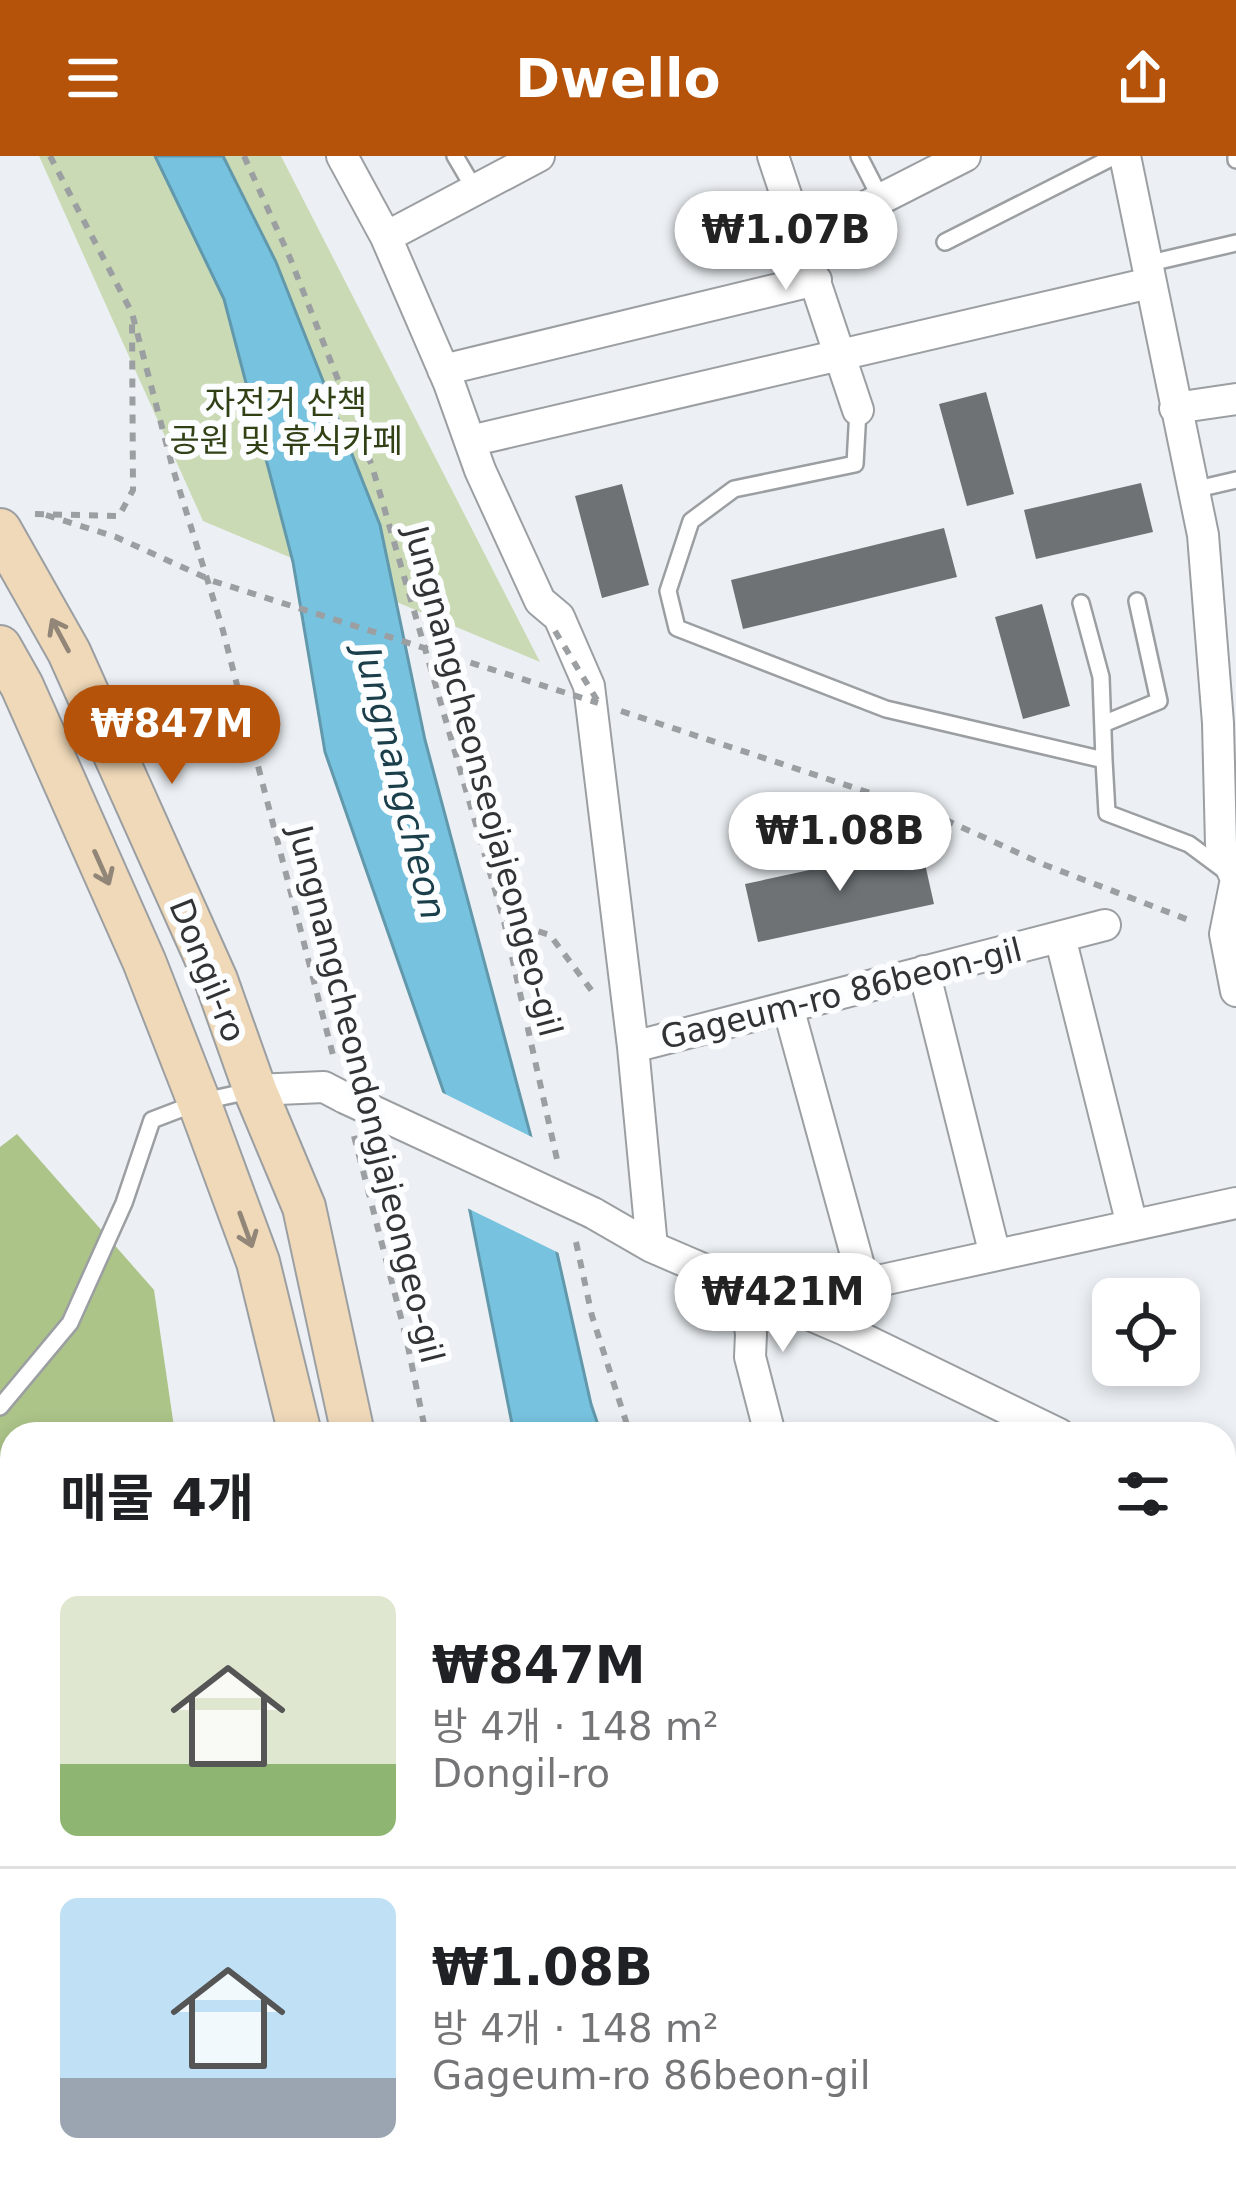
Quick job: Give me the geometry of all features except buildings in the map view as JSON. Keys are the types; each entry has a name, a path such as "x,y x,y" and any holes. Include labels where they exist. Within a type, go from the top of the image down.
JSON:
{"street":[{"path":"342,156 386,237 540,601 559,617 589,686 633,1047"},
{"path":"386,237 539,156"},
{"path":"773,156 858,410"},
{"path":"802,238 965,156"},
{"path":"1125,156 1203,535 1218,723 1221,845 1236,879 1226,934 1236,991"},
{"path":"470,441 842,355 1148,274"},
{"path":"442,370 816,280"},
{"path":"1175,408 1236,399"},
{"name":"Dongil-ro","path":"0,530 68,652 216,980 304,1207 350,1422"},
{"name":"Dongil-ro","path":"0,647 22,686 144,961 199,1102 258,1262 297,1422"},
{"name":"Gageum-ro 86beon-gil","path":"652,1246 633,1047 1105,925"},
{"path":"1060,937 1132,1225"},
{"path":"924,971 995,1255"},
{"path":"788,1007 865,1283 844,1330"},
{"path":"255,1090 324,1087 582,1218 844,1330 1034,1422"},
{"path":"865,1283 1236,1202"},
{"path":"745,1287 749,1357 767,1422"}],"lane":[{"path":"455,156 475,190"},
{"path":"859,156 881,199"},
{"path":"945,242 1115,156"},
{"path":"1148,274 1236,243"},
{"path":"858,410 855,464 734,489 691,521 668,591 677,628 886,709 1104,760"},
{"path":"1193,490 1236,480"},
{"path":"1103,724 1159,701 1137,601"},
{"path":"1081,603 1101,677 1107,813 1189,844 1236,879"},
{"path":"0,1406 70,1323 124,1203 152,1120 199,1102 255,1090"}],"path":[{"name":"Jungnangcheondongjajeongeo-gil","path":"50,156 132,313 173,470 222,627 335,1062"},
{"name":"Jungnangcheonseojajeongeo-gil","path":"244,156 372,466 505,921 561,1177"},
{"path":"132,313 133,490 119,516 46,515 116,537 213,581 928,812 1045,865 1226,934"},
{"path":"555,631 598,703"},
{"path":"505,921 550,935 633,1047"},
{"name":"Jungnangcheondongjajeongeo-gil","path":"352,1131 424,1422"},
{"path":"582,1218 592,1316 625,1422"}],"green space":[{"name":"자전거 산책 공원 및 휴식카페","path":"39,156 281,156 540,662 203,521"},
{"path":"17,1134 154,1290 173,1422 0,1422 0,1147"}],"water":[{"name":"Jungnangcheon","path":"155,156 223,156 276,262 380,525 425,740 530,1133 597,1422 512,1422 450,1110 325,752 293,562 224,299"}],"pier":[{"path":"437,1090 538,1140 563,1255 463,1206"}]}
